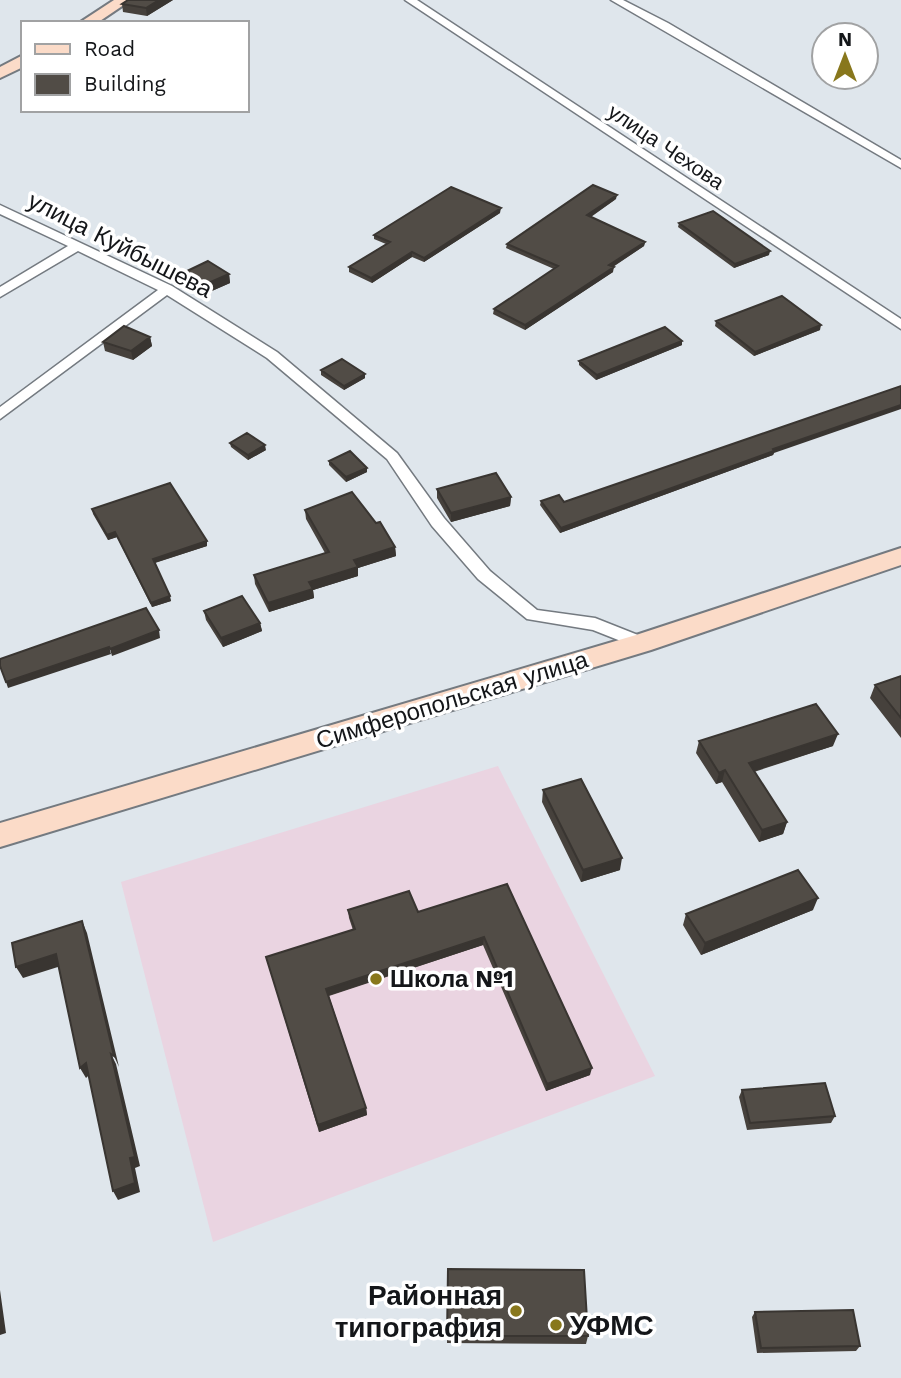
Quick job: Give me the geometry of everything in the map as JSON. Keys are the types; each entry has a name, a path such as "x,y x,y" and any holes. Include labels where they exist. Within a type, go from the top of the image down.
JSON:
{"main road":[{"path":"89,21 124,0"},
{"path":"0,73 21,61"},
{"name":"Симферопольская улица","path":"0,835 642,643 901,555"}],"street":[{"name":"улица Чехова","path":"410,0 901,325"},
{"path":"617,0 901,164"},
{"name":"улица Куйбышева","path":"0,208 167,289 272,355 392,456 438,522 484,575 533,615 595,624 642,643"},
{"path":"0,293 78,246"},
{"path":"0,414 167,289"}],"shaded area":[{"name":"Школа №1","path":"498,766 655,1076 213,1242 121,882"}],"building":[{"path":"128,0 159,0 146,8 122,4"},
{"path":"593,185 617,195 587,215 645,242 609,265 614,267 525,325 494,309 558,266 507,244"},
{"path":"451,187 501,208 424,258 412,252 371,278 349,267 390,242 374,235"},
{"path":"713,211 770,251 735,264 679,223"},
{"path":"208,261 229,274 204,285 185,272"},
{"path":"782,296 821,325 755,352 716,321"},
{"path":"124,326 150,337 131,351 103,342"},
{"path":"665,327 682,341 597,375 579,361"},
{"path":"342,359 365,374 344,386 321,370"},
{"path":"901,386 901,405 773,449 774,451 561,528 541,501 559,495 564,502"},
{"path":"247,433 265,445 248,455 230,443"},
{"path":"350,451 367,468 346,477 329,461"},
{"path":"496,473 511,497 451,513 437,489"},
{"path":"170,483 207,541 153,559 170,596 151,603 115,532 107,535 92,509"},
{"path":"352,492 376,523 380,522 395,547 354,560 358,567 309,582 313,589 268,603 254,575 329,552 305,510"},
{"path":"242,596 260,623 221,638 204,611"},
{"path":"146,608 159,630 110,649 109,647 6,682 0,659"},
{"path":"901,676 901,718 875,685"},
{"path":"816,704 838,734 749,763 787,822 762,830 725,770 719,773 699,741"},
{"path":"581,779 622,858 583,870 543,790"},
{"path":"798,870 818,898 705,943 686,914"},
{"path":"507,884 592,1068 547,1084 484,937 326,989 366,1108 318,1125 266,957 355,929 348,910 409,891 418,912"},
{"path":"82,921 135,1157 130,1158 135,1183 113,1191 86,1063 80,1068 56,954 16,967 12,943"},
{"path":"825,1083 835,1116 750,1123 742,1090"},
{"name":"Районная типография","path":"448,1269 584,1270 588,1336 447,1336"},
{"path":"853,1310 860,1346 761,1348 755,1312"}],"place":[{"name":"Школа №1","path":"376,979"},
{"name":"Районная типография","path":"516,1311"},
{"name":"УФМС","path":"556,1325"}]}
